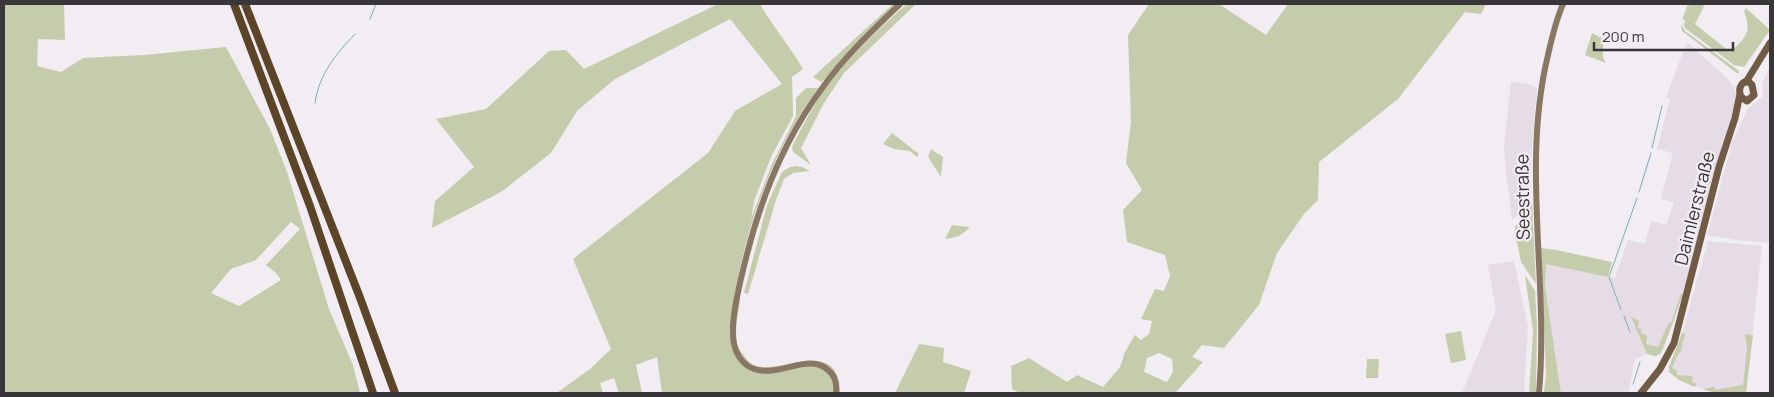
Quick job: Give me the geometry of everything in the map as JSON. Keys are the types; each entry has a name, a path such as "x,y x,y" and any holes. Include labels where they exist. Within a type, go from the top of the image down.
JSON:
{"highway":[{"path":"234,4 286,137 373,393"},
{"path":"244,4 380,350 395,393"}],"main road":[{"path":"836,393 836,382 832,373 826,367 816,363 761,371 740,359 733,343 738,294 753,229 771,178 810,104 834,72 900,4"},
{"name":"Seestraße","path":"1539,393 1541,350 1536,188 1538,120 1542,80 1556,22 1563,4"},
{"path":"1760,59 1754,95 1747,101 1743,100 1740,94 1741,84 1746,82 1770,42"},
{"path":"1746,82 1751,83 1754,88"},
{"name":"Daimlerstraße","path":"1641,393 1657,375 1671,351 1740,94"},
{"name":"Daimlerstraße","path":"1735,118 1747,101"},
{"name":"Daimlerstraße","path":"1636,393 1663,358 1684,306"}],"shaded area":[{"path":"1687,42 1727,78 1733,86 1737,97 1709,192 1683,294 1671,330 1660,354 1655,356 1647,354 1635,359 1627,393 1561,393 1545,286 1546,263 1615,278 1628,240 1645,244 1651,221 1666,225 1674,202 1661,199 1673,153 1657,149 1670,99 1666,97"},
{"path":"1770,68 1770,243 1707,235 1732,143 1747,110 1763,96 1762,82"},
{"path":"1511,82 1528,84 1537,88 1530,195 1516,218 1512,219 1504,145"},
{"path":"1708,241 1762,246 1746,393 1716,393 1686,383 1669,372 1682,334"},
{"path":"1514,261 1528,326 1524,393 1462,393 1496,310 1488,265"}],"green space":[{"path":"4,4 64,5 65,40 38,39 37,66 61,72 83,58 144,55 226,47 270,129 287,172 329,309 353,365 360,393 4,393","holes":["291,222 300,229 266,265 281,280 239,306 211,293 231,269 256,260"]},
{"path":"718,4 760,4 803,69 792,77 793,116 771,157 754,201 751,219 771,166 796,116 796,98 806,88 818,88 784,143 766,183 752,224 734,297 740,298 736,327 737,345 748,361 761,367 773,367 798,362 822,362 831,367 838,377 840,393 662,393 657,357 636,365 642,393 619,393 614,378 600,383 603,393 558,393 590,369 611,349 573,259 708,153 735,111 782,84 730,19 615,79 577,111 551,153 501,192 432,228 435,201 474,167 436,119 486,109 549,51 566,50 584,69"},
{"path":"893,4 898,4 824,80 821,82 813,77"},
{"path":"907,4 916,4 844,73 824,103 801,148 811,165 793,152 792,147 814,106 829,84 856,52"},
{"path":"1149,4 1219,4 1266,35 1288,4 1486,4 1481,14 1465,12 1398,99 1319,162 1318,200 1304,214 1277,253 1259,305 1224,348 1202,345 1192,357 1203,362 1175,393 1020,393 1012,389 1011,366 1029,358 1067,382 1077,375 1103,387 1120,367 1125,352 1135,335 1141,340 1149,334 1152,321 1141,319 1155,289 1164,291 1170,276 1165,255 1127,242 1123,210 1142,190 1126,163 1131,122 1128,35","holes":["1159,353 1172,359 1173,372 1167,382 1144,372 1147,358"]},
{"path":"1688,4 1691,4 1689,9 1692,4 1705,4 1695,24 1730,52 1746,34 1747,25 1744,11 1746,8 1770,30 1744,67 1734,65 1685,28 1685,19 1682,20"},
{"path":"1681,24 1685,31 1739,71 1738,74 1682,31"},
{"path":"1592,33 1603,39 1603,57 1606,63 1585,55"},
{"path":"892,133 919,154 917,157 910,151 894,149 883,144"},
{"path":"931,149 943,157 941,177 928,157"},
{"path":"796,166 810,171 793,173 784,179 748,294 744,293 767,205 782,172"},
{"path":"1532,202 1536,284 1521,262 1515,231 1515,227"},
{"path":"952,225 970,227 959,236 945,239"},
{"path":"1541,248 1612,262 1608,277 1546,264 1545,286 1561,393 1544,393 1546,375"},
{"path":"1525,275 1535,291 1537,326 1536,393 1529,393 1533,331"},
{"path":"1681,294 1683,294 1663,349 1660,354 1655,356 1647,354 1631,317 1639,321 1638,328 1641,329 1641,333 1647,336 1646,344 1658,347 1668,324 1671,323"},
{"path":"1461,331 1466,360 1451,363 1445,334"},
{"path":"1682,333 1685,334 1681,351 1672,368 1677,371 1677,375 1692,376 1693,383 1697,383 1695,387 1679,380 1669,372 1669,367"},
{"path":"1745,334 1753,335 1746,393 1716,393 1702,389 1714,387 1715,390 1743,385 1747,348"},
{"path":"919,344 944,348 943,362 971,371 964,393 895,393"},
{"path":"1367,359 1379,359 1378,378 1366,378"}],"waterway":[{"path":"370,19 376,4"},
{"path":"315,103 320,83 329,65 355,34"},
{"path":"1652,148 1662,106"},
{"path":"1639,192 1651,153"},
{"path":"1621,310 1609,277 1637,198"},
{"path":"1624,316 1630,332"},
{"path":"1633,384 1640,362"}]}
